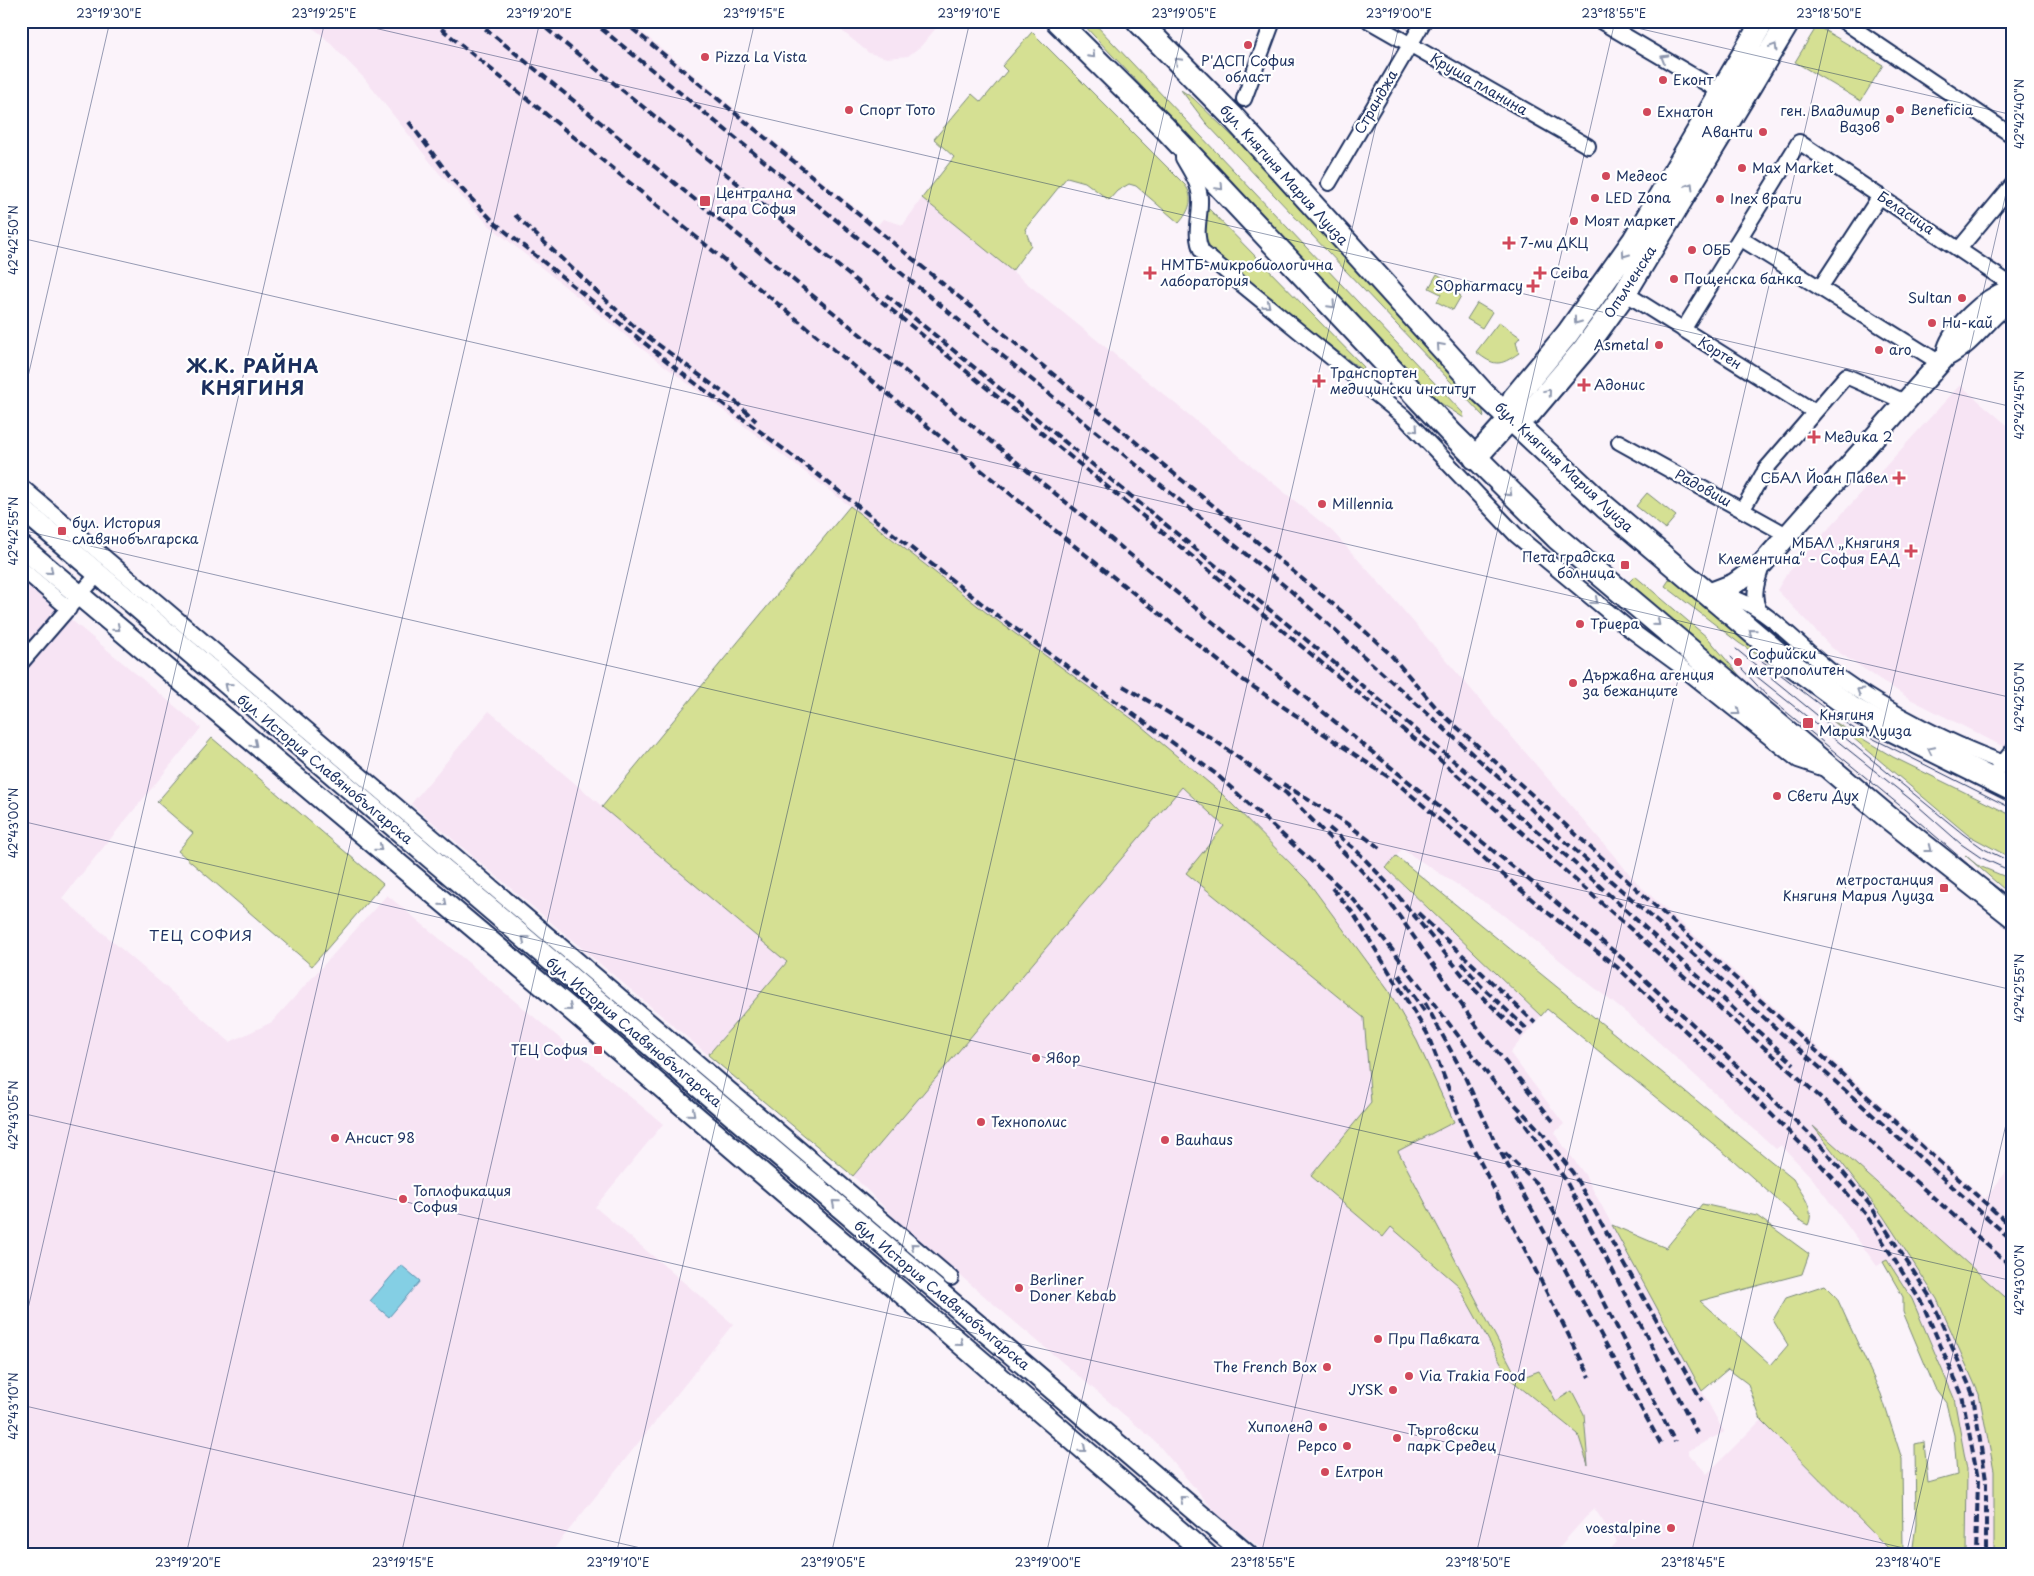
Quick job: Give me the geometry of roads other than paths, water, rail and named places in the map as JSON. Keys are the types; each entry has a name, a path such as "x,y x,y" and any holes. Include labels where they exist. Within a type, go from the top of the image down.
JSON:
{"main road":[{"path":"1057,21 1163,126 1475,458 1557,538 1834,772 2013,916"},
{"name":"бул. Княгиня Мария Луиза","path":"1138,21 1232,116 1456,364 1510,419 1605,507 1787,661 1850,707 2002,769 2013,790"},
{"name":"Опълченска","path":"1475,458 1510,419 1514,398 1568,333 1634,240 1763,21"},
{"name":"Опълченска","path":"1510,419 1530,413 1585,348 1625,294 1789,21"},
{"path":"1943,359 1950,341 1980,307 1994,296 2013,292"},
{"path":"1708,594 1734,584 1763,563 1943,359 1962,348 2000,308 2013,298"},
{"name":"бул. История Славянобългарска","path":"21,508 1247,1555"},
{"name":"бул. История Славянобългарска","path":"21,546 74,603 567,1006 1207,1555"}],"street":[{"path":"1244,99 1273,21"},
{"name":"Круша планина","path":"1369,21 1588,146"},
{"name":"Странджа","path":"1329,183 1424,21"},
{"path":"1600,21 1722,92"},
{"path":"1843,21 2013,136"},
{"path":"1163,126 1196,183 1200,197 1196,228 1197,242 1202,252 1404,417 1516,535 1628,628 1680,666 1798,760 1834,772"},
{"name":"Беласица","path":"1740,238 1799,142 2013,286"},
{"path":"1959,249 2013,184"},
{"path":"1820,288 1880,196"},
{"path":"1683,330 1740,238 1820,288 1943,359"},
{"name":"Кортен","path":"1625,294 1815,412"},
{"path":"1743,509 1764,472 1846,376 1905,402"},
{"name":"Радовиш","path":"1619,442 1787,535"},
{"name":"бул. История Славянобългарска","path":"21,486 951,1278"},
{"path":"1759,610 1756,604 1755,593 1763,563"},
{"name":"бул. История Славянобългарска","path":"21,568 74,603"},
{"path":"21,663 98,574"},
{"path":"1708,594 1738,599 1759,610 1837,676 1896,712 2002,769"},
{"path":"1949,739 2002,769"},
{"path":"2002,769 2013,750"}],"water":[{"path":"401,1265 420,1281 389,1317 370,1301"}],"tram line":[{"path":"1736,649 1963,834 1984,849 2013,863"},
{"path":"1731,657 1767,696 1904,809 2013,903"},
{"path":"1759,659 1858,731 2013,809"},
{"path":"1751,672 1910,799 1961,844 1980,857 2013,872"}],"railway":[{"path":"432,21 1052,528 1240,678 1396,782 1543,909 1617,967 1727,1070 1809,1152 1865,1213 1923,1305 1962,1395 1978,1479 1976,1555"},
{"path":"476,21 1545,893 1624,960 1817,1141 1870,1205 1930,1297 1969,1385 1973,1395 1986,1480 1986,1555"},
{"path":"537,21 1439,759 2013,1268"},
{"path":"592,21 1291,591 1498,777 1561,838 1634,901 2013,1241"},
{"path":"623,21 1356,623 1390,654 1439,711 2013,1228"},
{"path":"409,122 452,179 495,223 683,374 817,474 995,614 1216,774 1354,900 1493,1081 1543,1134 1573,1173 1702,1401"},
{"path":"515,215 636,328 737,403 756,421"},
{"path":"886,295 1460,766 1570,859 1794,1064"},
{"path":"1123,686 1213,739 1286,793 1383,893 1478,1028 1553,1121"},
{"path":"1283,784 1346,823 1381,849"},
{"path":"1329,828 1357,851 1390,886 1474,989 1524,1037"},
{"path":"1332,888 1353,913 1427,1033 1467,1136 1590,1377"},
{"path":"1418,913 1535,1023"},
{"path":"1462,963 1480,985 1529,1031"},
{"path":"1399,975 1425,1012"},
{"path":"1425,1003 1463,1073 1496,1144 1662,1446"},
{"path":"1518,1115 1565,1179 1697,1433"},
{"path":"1505,1153 1538,1185 1587,1268 1675,1442"}],"place":[{"name":"Р'ДСП София област","path":"1248,45"},
{"name":"Pizza La Vista","path":"705,57"},
{"name":"Еконт","path":"1663,80"},
{"name":"Спорт Тото","path":"849,110"},
{"name":"Beneficia","path":"1900,110"},
{"name":"Ехнатон","path":"1647,112"},
{"name":"ген. Владимир Вазов","path":"1890,119"},
{"name":"Аванти","path":"1763,132"},
{"name":"Max Market","path":"1742,168"},
{"name":"Медеос","path":"1606,176"},
{"name":"LED Zona","path":"1595,198"},
{"name":"Inex врати","path":"1720,199"},
{"name":"Централна гара София","path":"705,201"},
{"name":"Моят маркет","path":"1574,221"},
{"name":"7-ми ДКЦ","path":"1509,243"},
{"name":"ОББ","path":"1692,250"},
{"name":"НМТБ-микробиологична лаборатория","path":"1150,273"},
{"name":"Ceiba","path":"1540,273"},
{"name":"Пощенска банка","path":"1674,279"},
{"name":"SOpharmacy","path":"1533,286"},
{"name":"Sultan","path":"1962,298"},
{"name":"Ни-кай","path":"1932,323"},
{"name":"Asmetal","path":"1659,345"},
{"name":"aro","path":"1879,350"},
{"name":"Транспортен медицински институт","path":"1319,381"},
{"name":"Адонис","path":"1584,385"},
{"name":"Медика 2","path":"1814,437"},
{"name":"СБАЛ Йоан Павел","path":"1899,478"},
{"name":"Millennia","path":"1322,504"},
{"name":"бул. История славянобългарска","path":"62,531"},
{"name":"МБАЛ „Княгиня Клементина“ - София ЕАД","path":"1911,551"},
{"name":"Пета градска болница","path":"1625,565"},
{"name":"Триера","path":"1580,624"},
{"name":"Софийски метрополитен","path":"1738,662"},
{"name":"Държавна агенция за бежанците","path":"1573,683"},
{"name":"Княгиня Мария Луиза","path":"1808,723"},
{"name":"Свети Дух","path":"1777,796"},
{"name":"метростанция Княгиня Мария Луиза","path":"1944,888"},
{"name":"ТЕЦ София","path":"598,1050"},
{"name":"Явор","path":"1036,1058"},
{"name":"Технополис","path":"981,1122"},
{"name":"Ансист 98","path":"335,1138"},
{"name":"Bauhaus","path":"1165,1140"},
{"name":"Топлофикация София","path":"403,1199"},
{"name":"Berliner Doner Kebab","path":"1019,1288"},
{"name":"При Павката","path":"1378,1339"},
{"name":"The French Box","path":"1327,1367"},
{"name":"Via Trakia Food","path":"1409,1376"},
{"name":"JYSK","path":"1393,1390"},
{"name":"Хиполенд","path":"1323,1427"},
{"name":"Търговски парк Средец","path":"1397,1438"},
{"name":"Pepco","path":"1347,1446"},
{"name":"Елтрон","path":"1325,1472"},
{"name":"voestalpine","path":"1671,1528"}],"district":[{"name":"Ж.К. РАЙНА КНЯГИНЯ","path":"253,377"},
{"name":"ТЕЦ СОФИЯ","path":"201,936"}]}
